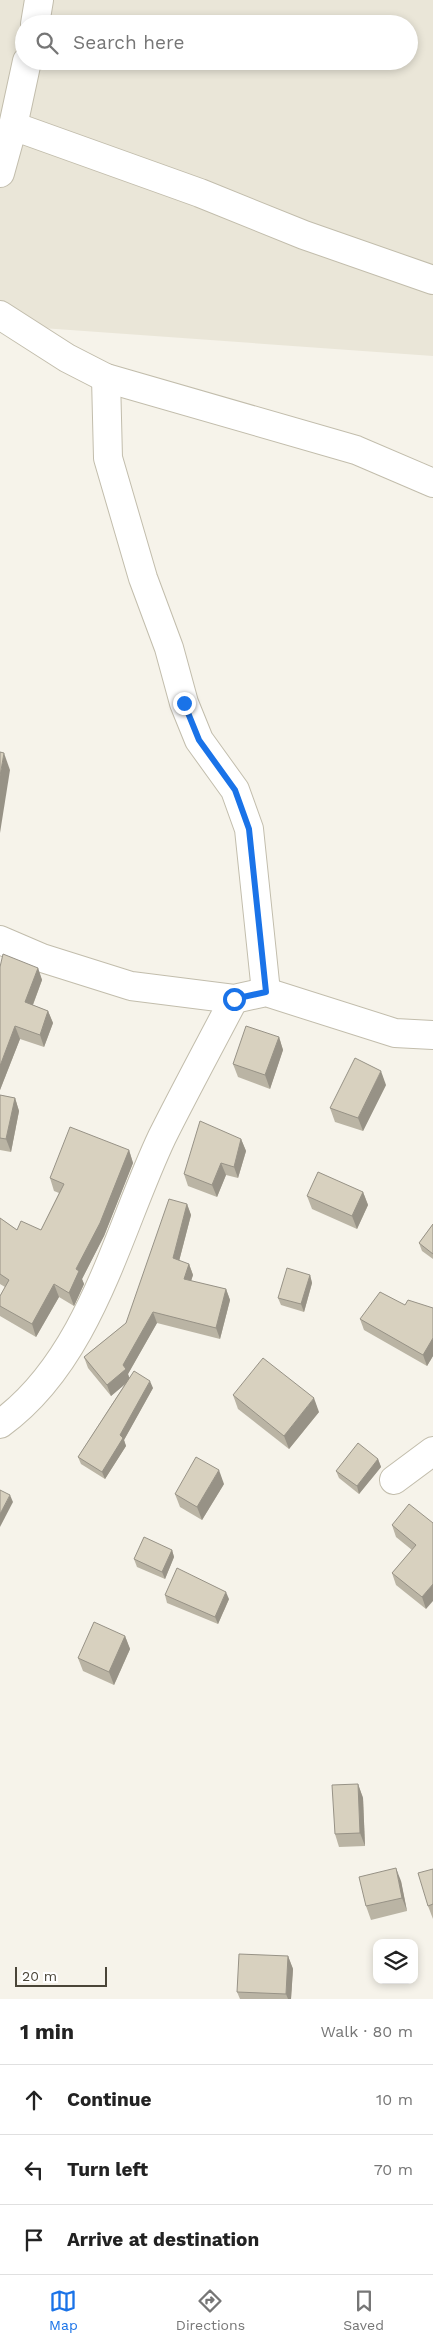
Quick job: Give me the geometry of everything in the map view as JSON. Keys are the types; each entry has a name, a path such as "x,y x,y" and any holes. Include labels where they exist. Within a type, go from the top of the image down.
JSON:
{"street":[{"path":"36,15 39,0"},
{"path":"0,173 13,126 25,70"},
{"path":"13,126 200,193 304,235 433,280"},
{"path":"0,315 67,358 106,378 356,450 433,483"},
{"path":"106,378 108,458 143,578 169,648 184,703 199,740 235,790 249,829 266,992"},
{"path":"0,940 42,958 131,986 234,999 266,992 395,1034 433,1036"},
{"path":"0,1424 41,1385 82,1328 162,1138 234,999"},
{"path":"394,1480 433,1451"}],"shaded area":[{"path":"0,0 433,0 433,356 0,325"}],"building":[{"path":"0,752 4,753 0,776"},
{"path":"3,954 38,968 25,1002 48,1011 40,1035 15,1026 0,1066 0,967"},
{"path":"246,1026 279,1037 265,1075 233,1064"},
{"path":"355,1058 381,1071 358,1118 330,1108"},
{"path":"0,1095 15,1098 6,1139 0,1138"},
{"path":"200,1121 241,1139 234,1167 221,1163 212,1185 184,1174"},
{"path":"70,1127 129,1150 100,1223 76,1269 79,1271 69,1293 54,1284 32,1324 0,1306 0,1296 9,1280 0,1274 0,1218 17,1230 21,1221 41,1230 64,1184 50,1178"},
{"path":"318,1172 363,1192 352,1216 307,1196"},
{"path":"169,1199 187,1204 173,1258 189,1264 184,1279 226,1289 216,1328 153,1312 123,1365 126,1369 107,1385 84,1357 126,1323"},
{"path":"433,1224 433,1254 419,1243"},
{"path":"287,1268 310,1275 301,1304 278,1298"},
{"path":"380,1292 405,1305 408,1300 433,1308 433,1338 423,1355 360,1319"},
{"path":"263,1358 314,1398 284,1436 233,1395"},
{"path":"134,1371 150,1381 120,1435 123,1438 102,1472 78,1457"},
{"path":"358,1443 378,1459 357,1486 336,1471"},
{"path":"196,1457 219,1470 197,1507 175,1494"},
{"path":"0,1490 10,1495 0,1514"},
{"path":"409,1504 433,1523 433,1584 422,1597 392,1573 416,1545 392,1525"},
{"path":"144,1537 172,1550 162,1572 134,1559"},
{"path":"177,1568 226,1592 215,1617 165,1595"},
{"path":"94,1622 125,1636 109,1672 78,1658"},
{"path":"358,1784 360,1833 335,1834 332,1785"},
{"path":"396,1868 402,1898 366,1906 359,1877"},
{"path":"433,1869 433,1904 428,1906 418,1873"},
{"path":"239,1954 288,1956 286,1994 237,1992"}],"route":[{"path":"184,703 199,740 235,790 249,829 266,992 234,999"}]}
